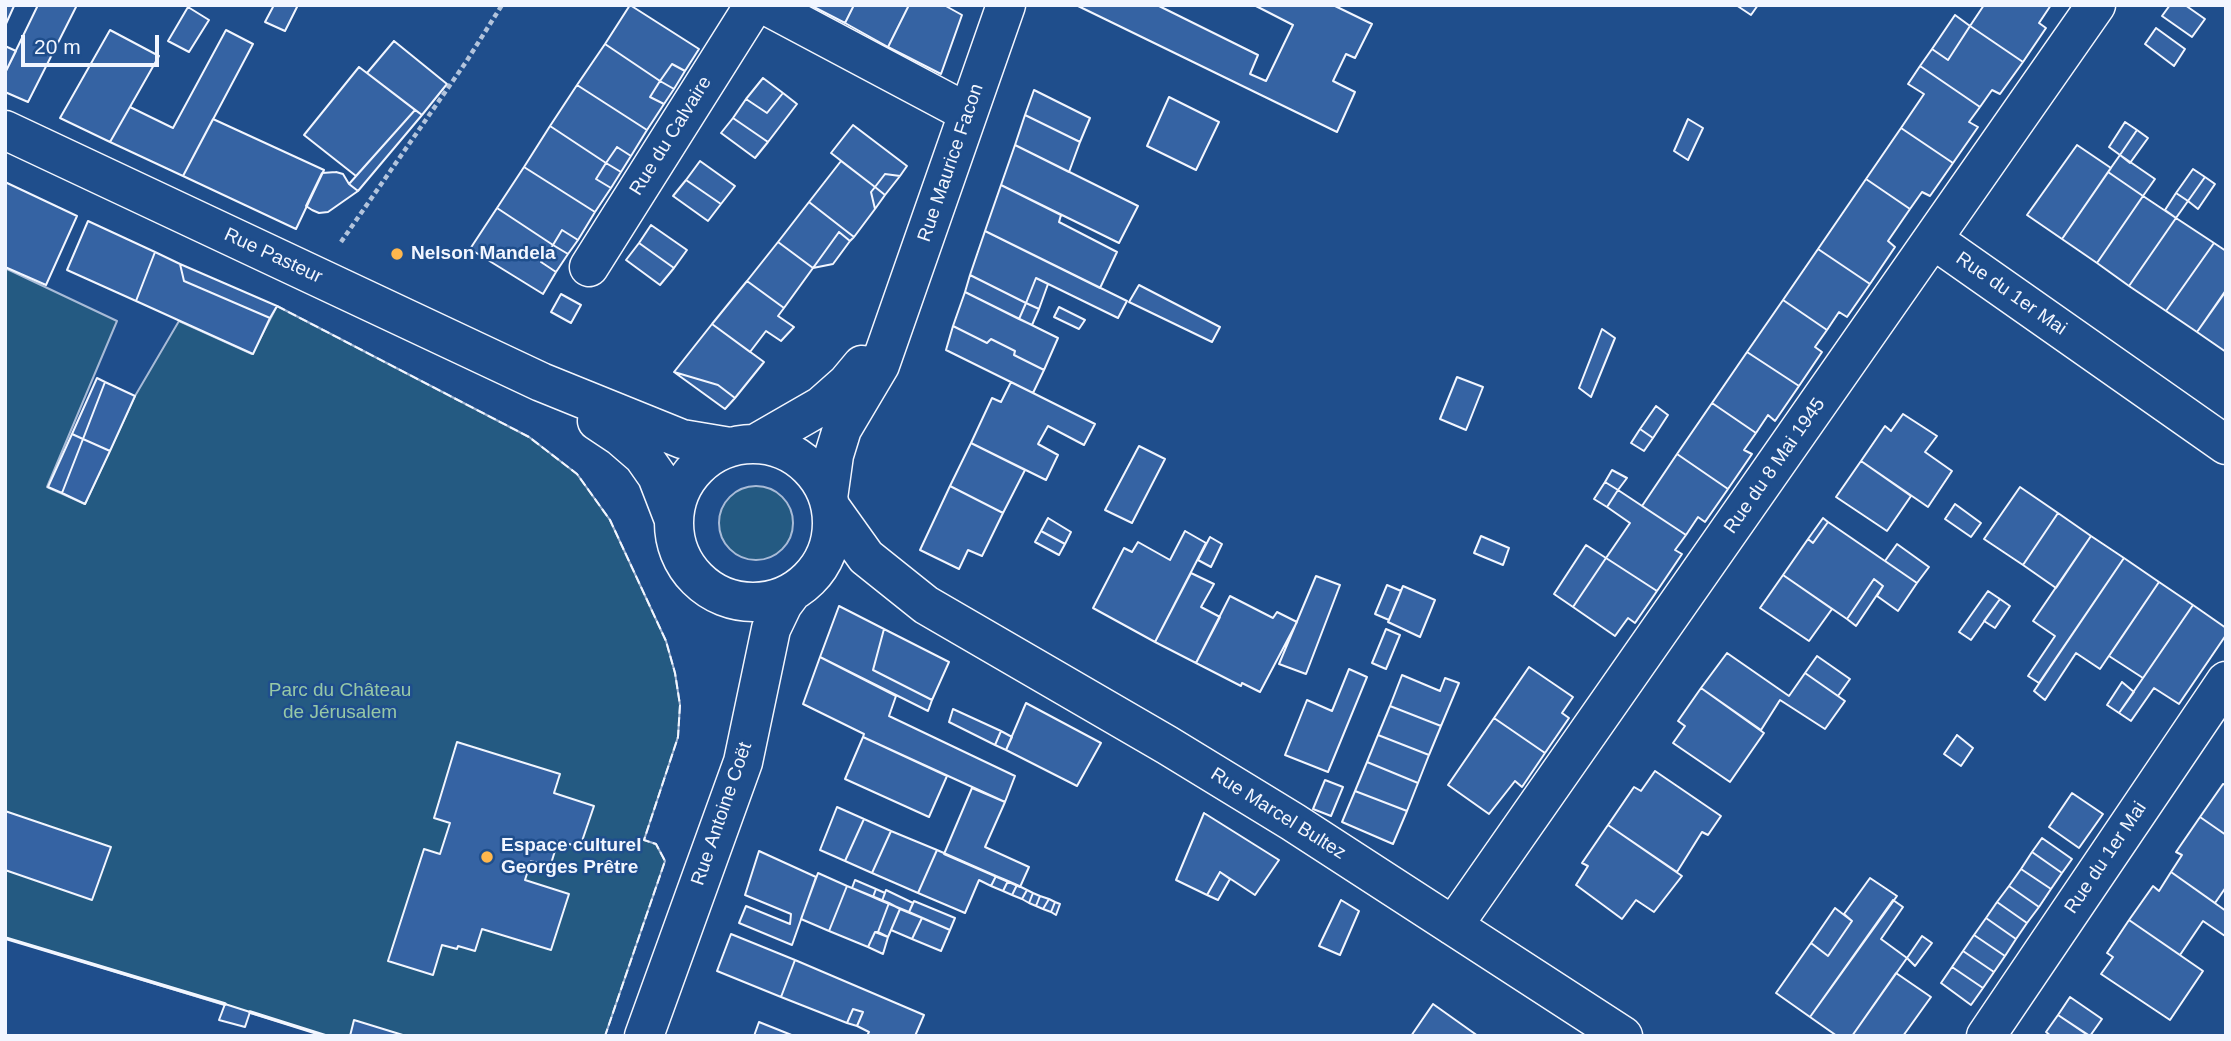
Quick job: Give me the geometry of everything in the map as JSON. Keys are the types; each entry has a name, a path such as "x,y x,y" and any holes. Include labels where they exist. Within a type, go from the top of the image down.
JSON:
{"street":[{"name":"Rue du Calvaire","path":"589,267 754,5"},
{"path":"765,5 968,113"},
{"name":"Rue Maurice Facon","path":"830,503 834,455 842,429 875,378 1006,5"},
{"name":"Rue du 8 Mai 1945","path":"1453,926 2096,5"},
{"name":"Rue Pasteur","path":"5,130 541,382 682,439 742,446"},
{"name":"Rue du 1er Mai","path":"1934,240 2220,428"},
{"name":"Rue Maurice Facon","path":"742,446 804,418 835,395 862,365 894,321"},
{"name":"Rue Pasteur","path":"541,382 621,437 643,456 657,476 674,520"},
{"path":"742,446 783,450 800,459 820,481 830,503 832,527 829,546 821,564 801,586 774,600 755,603 735,600 708,588 694,575 683,559 676,540 674,520 681,492 690,475 704,461 742,446"},
{"name":"Rue Marcel Bultez","path":"830,503 866,557 926,605 1167,745 1293,822 1613,1033"},
{"name":"Rue Marcel Bultez","path":"801,586 852,581 926,605"},
{"name":"Rue Antoine Coët","path":"644,1036 743,762 771,629 783,604 801,586"},
{"name":"Rue du 1er Mai","path":"1986,1036 2226,681"}],"path":[{"path":"316,277 466,62 502,5"}],"green space":[{"name":"Parc du Château de Jérusalem","path":"5,268 117,321 47,487 85,504 135,396 179,321 252,354 277,306 529,437 577,474 610,520 666,641 680,705 678,737 644,840 656,844 665,861 605,1036 326,1036 5,938"},
{"path":"756,486 777,492 787,502 793,523 787,544 777,554 756,560 735,554 725,544 719,523 725,502 735,492"}],"building":[{"path":"5,5 14,6 5,26"},
{"path":"38,5 77,5 28,102 5,92 5,73"},
{"path":"274,5 298,5 285,31 265,22"},
{"path":"630,5 699,49 685,71 672,64 660,81 605,44"},
{"path":"810,5 854,5 845,23"},
{"path":"854,5 909,5 888,47 845,23"},
{"path":"909,5 944,5 962,15 941,74 888,47"},
{"path":"1076,5 1157,5 1258,55 1250,74 1266,81 1293,25 1254,5 1333,5 1372,24 1355,58 1346,54 1333,81 1355,92 1337,132"},
{"path":"1736,5 1758,5 1751,15"},
{"path":"1984,5 2051,5 2039,23 2046,28 2023,62 1970,26"},
{"path":"2170,5 2185,5 2205,19 2192,37 2162,16"},
{"path":"188,7 209,20 189,52 168,41"},
{"path":"1955,15 1970,26 1948,60 1932,49"},
{"path":"1970,26 2023,62 2000,94 1992,90 1980,107 1920,66 1932,49 1948,60"},
{"path":"2156,28 2185,49 2174,66 2145,44"},
{"path":"110,30 159,56 110,142 60,118"},
{"path":"226,30 253,44 183,176 110,142 130,107 173,128"},
{"path":"394,41 447,84 422,115 367,73"},
{"path":"605,44 660,81 650,97 664,104 647,130 577,85"},
{"path":"5,46 16,51 5,73"},
{"path":"672,64 685,71 674,89 660,81"},
{"path":"1920,66 1980,107 1969,122 1978,127 1953,163 1901,128 1924,94 1908,84"},
{"path":"359,67 415,110 356,176 304,135"},
{"path":"763,78 783,93 767,113 746,99"},
{"path":"660,81 674,89 664,104 650,97"},
{"path":"577,85 647,130 631,156 617,147 606,163 550,126"},
{"path":"1034,90 1090,118 1080,142 1025,115"},
{"path":"783,93 797,104 768,142 733,118 746,99 767,113"},
{"path":"1169,97 1219,122 1196,170 1147,146"},
{"path":"415,110 422,115 358,191 349,184"},
{"path":"1025,115 1080,142 1069,172 1015,145"},
{"path":"733,118 768,142 755,158 721,133"},
{"path":"213,119 324,170 296,229 183,176"},
{"path":"1688,119 1703,128 1688,160 1674,151"},
{"path":"2125,122 2137,130 2120,155 2109,147"},
{"path":"853,125 907,166 900,176 885,174 875,187 831,153"},
{"path":"550,126 606,163 596,179 611,188 595,212 524,167"},
{"path":"1901,128 1953,163 1930,196 1922,192 1910,209 1866,179"},
{"path":"2137,130 2148,138 2130,163 2120,155"},
{"path":"1015,145 1138,206 1119,243 1001,185"},
{"path":"2077,145 2111,168 2062,239 2027,215"},
{"path":"617,147 631,156 621,172 606,163"},
{"path":"2120,155 2155,179 2143,196 2108,172"},
{"path":"700,161 735,186 721,204 686,180"},
{"path":"841,161 875,187 871,192 875,209 854,237 809,202"},
{"path":"606,163 621,172 611,188 596,179"},
{"path":"524,167 595,212 578,240 562,230 553,245 497,208"},
{"path":"2193,169 2205,177 2188,201 2176,193"},
{"path":"2108,172 2143,196 2097,263 2062,239"},
{"path":"322,173 343,174 349,184 358,191 328,212 319,213 306,206"},
{"path":"885,174 900,176 885,195 875,187"},
{"path":"2205,177 2215,184 2198,209 2188,201"},
{"path":"1866,179 1910,209 1888,241 1895,247 1870,284 1818,249"},
{"path":"686,180 721,204 708,221 673,196"},
{"path":"5,182 77,216 46,285 5,267"},
{"path":"1001,185 1061,215 1059,222 1117,252 1100,288 985,231"},
{"path":"875,187 885,195 875,209 871,192"},
{"path":"2176,193 2188,201 2176,218 2165,210"},
{"path":"2143,196 2176,218 2129,286 2097,263"},
{"path":"809,202 854,237 850,241 839,232 813,268 778,242"},
{"path":"497,208 553,245 541,262 556,272 543,294 470,249"},
{"path":"2176,218 2214,243 2166,311 2129,286"},
{"path":"88,221 155,252 136,301 67,270"},
{"path":"651,225 687,250 674,268 639,243"},
{"path":"562,230 578,240 568,254 553,245"},
{"path":"985,231 1127,301 1118,318 1036,278 1026,303 970,275"},
{"path":"839,232 850,241 833,264 813,268"},
{"path":"778,242 813,268 784,308 747,281"},
{"path":"639,243 674,268 660,285 626,260"},
{"path":"2214,243 2226,251 2226,290 2197,332 2166,311"},
{"path":"553,245 568,254 556,272 541,262"},
{"path":"1818,249 1870,284 1847,317 1839,312 1827,330 1783,300"},
{"path":"155,252 180,264 184,281 270,318 253,354 136,301"},
{"path":"180,264 277,306 270,318 184,281"},
{"path":"970,275 1026,303 1019,319 965,292"},
{"path":"1036,278 1048,284 1039,309 1026,303"},
{"path":"747,281 784,308 778,316 794,327 781,341 766,331 750,352 712,324"},
{"path":"1139,285 1220,327 1212,342 1129,302"},
{"path":"2226,291 2226,352 2197,332"},
{"path":"965,292 1058,338 1044,370 1014,355 1015,351 991,339 987,343 953,326"},
{"path":"561,294 581,305 571,323 551,312"},
{"path":"1783,300 1827,330 1815,347 1822,352 1799,386 1747,352"},
{"path":"1026,303 1039,309 1032,325 1019,319"},
{"path":"1059,307 1085,320 1079,329 1054,317"},
{"path":"712,324 764,362 735,398 718,385 674,372"},
{"path":"953,326 987,343 991,339 1015,351 1014,355 1044,370 1033,393 946,350"},
{"path":"1602,329 1615,338 1591,397 1579,388"},
{"path":"1747,352 1799,386 1775,421 1768,415 1756,433 1712,403"},
{"path":"674,372 718,385 735,398 725,409"},
{"path":"1457,377 1483,387 1466,430 1440,419"},
{"path":"97,378 105,382 83,439 72,434"},
{"path":"105,382 135,396 110,451 83,439"},
{"path":"1011,382 1095,424 1084,445 1048,426 1038,444 1058,455 1046,480 971,443 992,398 1001,402"},
{"path":"1712,403 1756,433 1744,450 1752,454 1728,489 1677,454"},
{"path":"1656,406 1668,415 1653,438 1640,429"},
{"path":"1903,414 1937,436 1925,452 1952,471 1928,507 1861,461 1885,426 1891,431"},
{"path":"1640,429 1653,438 1644,451 1631,443"},
{"path":"72,434 83,439 62,493 48,487"},
{"path":"83,439 110,451 85,504 62,493"},
{"path":"971,443 1025,470 1003,513 950,486"},
{"path":"1139,446 1165,459 1132,523 1105,510"},
{"path":"1677,454 1728,489 1705,522 1698,517 1686,535 1642,506"},
{"path":"1861,461 1911,496 1887,531 1836,497"},
{"path":"1612,470 1627,478 1618,490 1605,482"},
{"path":"1605,482 1618,490 1607,507 1594,499"},
{"path":"950,486 1003,513 982,556 968,550 959,569 920,550"},
{"path":"2020,487 2058,513 2023,565 1984,539"},
{"path":"1618,490 1686,535 1675,550 1682,554 1657,591 1606,558 1630,523 1607,507"},
{"path":"1955,504 1981,523 1971,537 1945,519"},
{"path":"2058,513 2091,536 2056,588 2023,565"},
{"path":"1048,518 1071,532 1065,544 1041,531"},
{"path":"1823,518 1828,522 1813,543 1808,539"},
{"path":"1828,522 1917,583 1898,611 1877,596 1883,586 1874,579 1847,619 1783,575 1808,539 1813,543"},
{"path":"1041,531 1065,544 1059,555 1035,542"},
{"path":"1185,531 1206,543 1155,642 1093,608 1124,548 1132,552 1138,542 1170,560"},
{"path":"1481,536 1509,548 1503,565 1474,553"},
{"path":"2091,536 2124,558 2039,683 2028,676 2055,636 2033,621"},
{"path":"1210,537 1222,544 1211,567 1198,560"},
{"path":"1897,544 1929,567 1917,583 1885,561"},
{"path":"1586,545 1606,558 1573,607 1554,594"},
{"path":"1606,558 1657,591 1635,623 1628,618 1615,636 1573,607"},
{"path":"2124,558 2159,582 2100,669 2076,653 2045,700 2034,691"},
{"path":"1191,573 1214,584 1201,607 1220,617 1196,663 1155,642"},
{"path":"1783,575 1832,609 1809,641 1760,608"},
{"path":"1316,576 1340,585 1306,674 1279,664"},
{"path":"1874,579 1883,586 1856,626 1847,619"},
{"path":"2159,582 2193,605 2143,678 2109,656"},
{"path":"1387,585 1401,591 1389,620 1375,614"},
{"path":"1403,586 1435,600 1420,637 1388,622"},
{"path":"1988,591 2000,599 1971,640 1959,632"},
{"path":"1230,596 1273,618 1277,612 1297,622 1260,692 1242,683 1241,686 1196,663"},
{"path":"2000,599 2010,606 1995,628 1984,621"},
{"path":"2193,605 2226,628 2226,635 2179,704 2154,688 2131,721 2119,713"},
{"path":"839,606 884,629 873,670 932,700 928,711 820,657"},
{"path":"884,629 949,662 932,700 873,670"},
{"path":"1386,629 1400,635 1386,669 1372,663"},
{"path":"1727,653 1789,696 1805,673 1845,701 1825,729 1780,700 1761,730 1701,688"},
{"path":"1817,656 1850,679 1838,696 1805,673"},
{"path":"820,657 896,696 889,716 1015,776 1005,802 863,737 864,734 803,704"},
{"path":"1529,667 1573,697 1562,713 1569,718 1545,753 1494,718"},
{"path":"1349,669 1367,677 1328,772 1285,755 1307,700 1332,711"},
{"path":"1402,675 1440,691 1445,678 1459,683 1441,726 1390,706"},
{"path":"2122,682 2134,692 2119,713 2107,705"},
{"path":"1701,688 1764,733 1730,782 1673,743 1685,726 1678,721"},
{"path":"1026,703 1101,743 1077,786 1006,750"},
{"path":"1390,706 1441,726 1429,755 1378,735"},
{"path":"953,709 1001,731 995,745 949,722"},
{"path":"1494,718 1545,753 1522,787 1515,781 1489,814 1448,785"},
{"path":"1001,731 1012,737 1006,750 995,745"},
{"path":"1378,735 1429,755 1418,783 1367,762"},
{"path":"1957,735 1973,748 1961,766 1944,754"},
{"path":"863,737 947,776 929,817 845,779"},
{"name":"Espace culturel Georges Prêtre","path":"457,742 560,774 554,793 594,806 580,847 558,841 550,867 531,861 525,880 569,894 551,950 482,929 475,951 442,945 433,975 388,961 424,849 440,854 450,823 434,818"},
{"path":"1367,762 1418,783 1407,811 1355,791"},
{"path":"1655,771 1721,816 1708,835 1702,832 1677,872 1608,825 1634,787 1641,791"},
{"path":"1325,780 1343,787 1331,816 1313,809"},
{"path":"2223,784 2226,785 2226,835 2200,817"},
{"path":"972,788 1005,802 985,847 1029,867 1020,887 944,854"},
{"path":"1355,791 1407,811 1393,844 1342,822"},
{"path":"2072,793 2103,814 2079,848 2049,827"},
{"path":"837,807 864,819 845,861 820,850"},
{"path":"5,811 111,847 92,900 5,870"},
{"path":"1204,813 1279,860 1255,895 1220,872 1207,895 1176,880"},
{"path":"2200,817 2226,835 2226,887 2215,903 2171,872 2182,855 2176,852"},
{"path":"864,819 891,831 872,873 845,861"},
{"path":"1608,825 1682,876 1654,912 1636,900 1622,919 1576,885 1588,866 1582,863"},
{"path":"891,831 937,850 918,893 872,873"},
{"path":"2042,838 2072,859 2062,873 2032,852"},
{"path":"937,850 996,876 991,886 979,880 965,913 918,893"},
{"path":"759,851 816,877 792,945 739,923 746,906 790,924 791,914 745,895"},
{"path":"2032,852 2062,873 2051,889 2021,869"},
{"path":"2021,869 2051,889 2039,907 2009,886"},
{"path":"1220,872 1230,879 1218,900 1207,895"},
{"path":"2171,872 2226,911 2225,936 2203,921 2180,955 2129,920 2153,886 2159,891"},
{"path":"818,873 847,886 829,931 801,919"},
{"path":"996,876 1008,881 1003,891 991,886"},
{"path":"1870,878 1897,896 1810,1017 1776,993 1811,943 1828,956 1852,921 1844,914"},
{"path":"855,880 876,889 873,897 852,888"},
{"path":"1008,881 1017,885 1012,895 1003,891"},
{"path":"1017,885 1027,890 1022,899 1012,895"},
{"path":"847,886 889,903 878,932 875,932 868,947 829,931"},
{"path":"2009,886 2039,907 2027,923 1997,902"},
{"path":"876,889 885,893 882,901 873,897"},
{"path":"886,890 913,903 909,912 882,901"},
{"path":"1027,890 1033,893 1029,903 1022,899"},
{"path":"1033,893 1040,896 1036,906 1029,903"},
{"path":"1040,896 1049,899 1043,909 1036,906"},
{"path":"1049,899 1055,902 1051,912 1043,909"},
{"path":"1341,900 1359,911 1340,955 1319,946"},
{"path":"1893,900 1903,907 1881,939 1907,958 1852,1036 1837,1036 1810,1017"},
{"path":"914,901 955,918 950,930 909,912"},
{"path":"1055,902 1060,904 1056,915 1051,912"},
{"path":"1997,902 2027,923 2016,939 1986,918"},
{"path":"889,903 900,909 888,937 878,932"},
{"path":"1835,908 1852,921 1828,956 1811,943"},
{"path":"900,909 922,918 912,939 891,930"},
{"path":"922,918 950,930 941,951 912,939"},
{"path":"1986,918 2016,939 2005,956 1974,935"},
{"path":"2129,920 2203,971 2170,1020 2101,974 2113,957 2107,953"},
{"path":"875,932 888,937 883,954 868,947"},
{"path":"731,934 795,960 781,997 717,971"},
{"path":"1974,935 2005,956 1994,972 1963,951"},
{"path":"1922,936 1932,943 1915,966 1907,958"},
{"path":"1963,951 1994,972 1983,988 1952,967"},
{"path":"795,960 924,1015 915,1036 867,1036 869,1032 857,1026 863,1012 853,1009 847,1023 781,997"},
{"path":"1952,967 1983,988 1971,1005 1941,983"},
{"path":"1896,973 1931,997 1903,1036 1852,1036"},
{"path":"2070,997 2102,1019 2090,1036 2058,1015"},
{"path":"225,1004 250,1012 245,1027 219,1020"},
{"path":"1433,1004 1478,1036 1411,1036"},
{"path":"853,1009 863,1012 857,1026 847,1023"},
{"path":"2058,1015 2089,1036 2051,1036 2046,1032"},
{"path":"354,1020 406,1036 350,1036"},
{"path":"759,1022 794,1036 754,1036"}],"fence":[{"path":"277,306 529,437 577,474 610,520 666,641 680,705 678,737 644,840 656,844 665,861 605,1036"}],"wall":[{"path":"5,938 225,1004"},
{"path":"250,1012 326,1036"}],"place":[{"name":"Nelson Mandela","path":"397,254"},
{"name":"Espace culturel Georges Prêtre","path":"487,857"}]}
